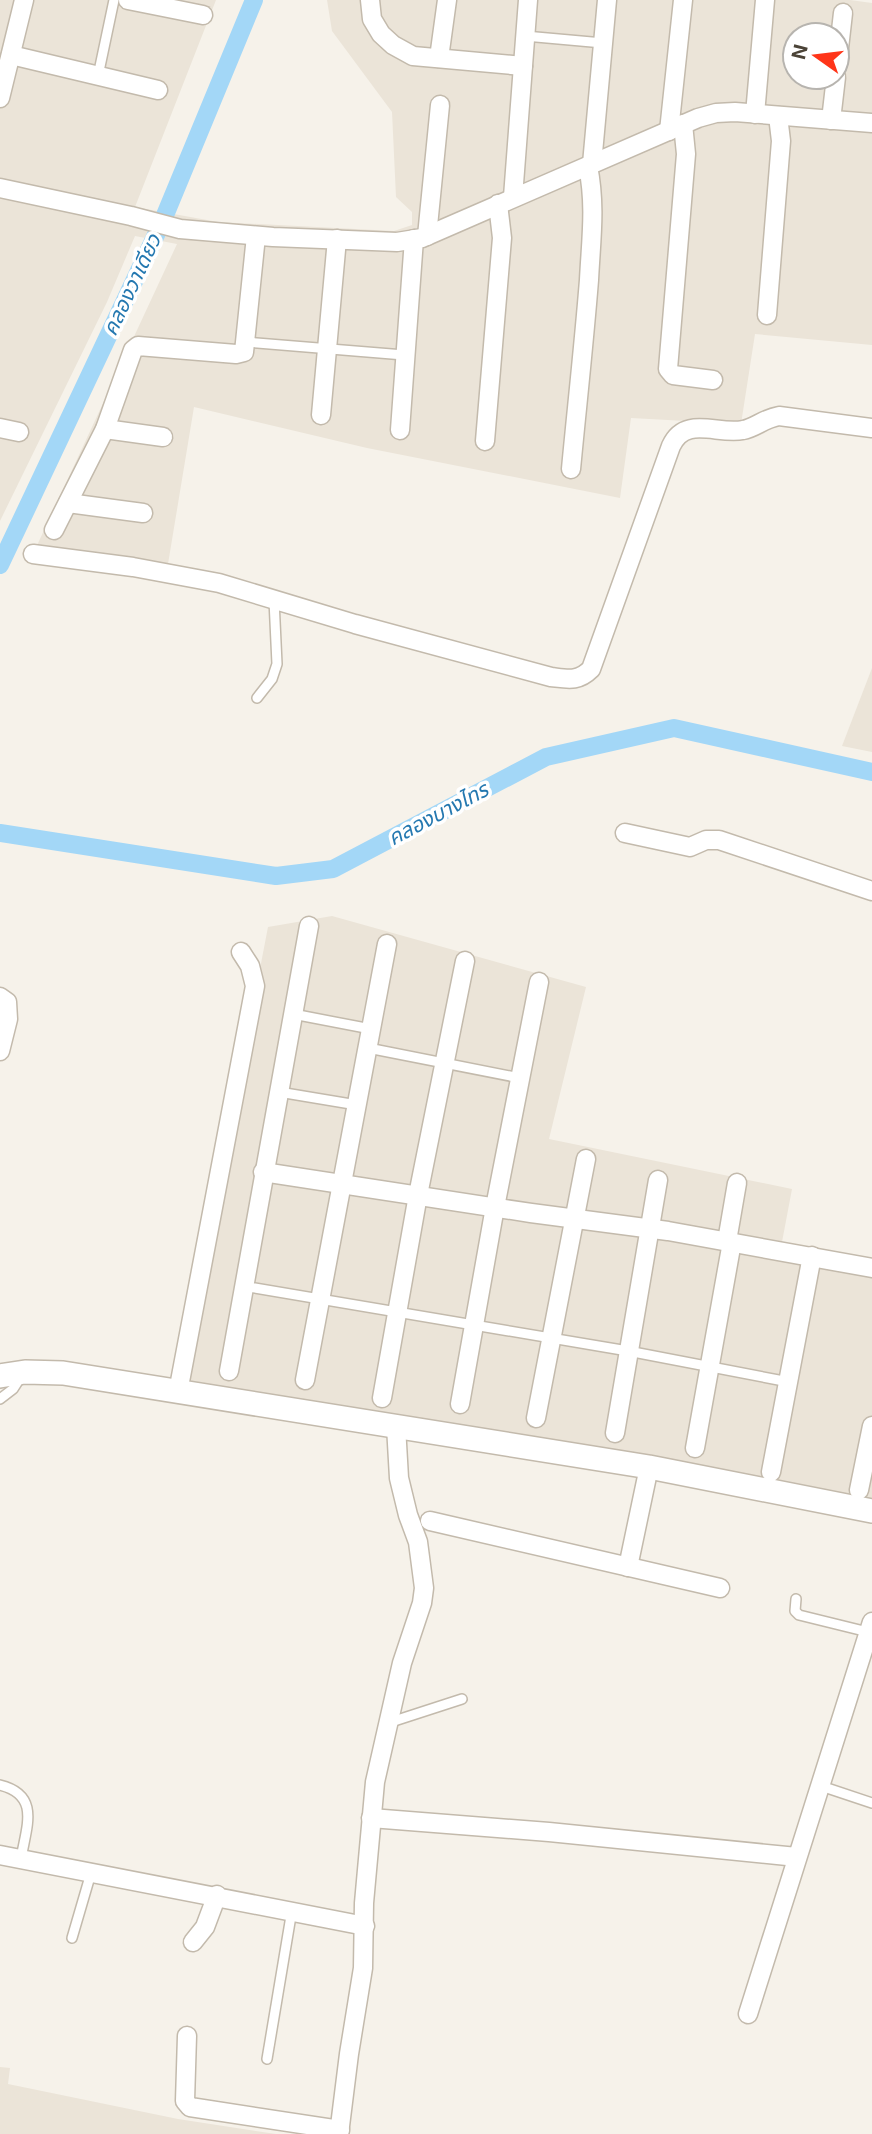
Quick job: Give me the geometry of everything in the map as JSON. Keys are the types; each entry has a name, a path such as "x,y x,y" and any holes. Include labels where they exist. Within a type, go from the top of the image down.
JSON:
{"street":[{"path":"0,98 7,59 24,0"},
{"path":"370,0 372,19 381,34 393,45 413,56 523,66"},
{"path":"439,58 447,0"},
{"path":"485,441 505,201 523,66 528,0"},
{"path":"571,469 593,221 594,196 590,165 607,0"},
{"path":"683,0 676,128 686,154 667,369 673,375 713,380"},
{"path":"754,114 765,0"},
{"path":"137,1 203,15"},
{"path":"842,21 843,13"},
{"path":"7,59 158,90"},
{"path":"831,120 834,91"},
{"path":"400,430 404,355 440,105"},
{"path":"0,188 180,229 256,236 397,242 420,237 716,113 872,123"},
{"path":"767,316 780,141 778,116"},
{"path":"54,530 105,429 133,350 138,346 236,354 244,352 256,236"},
{"path":"321,415 337,240"},
{"path":"33,554 133,567 207,581 551,677 574,680 591,669 667,455 680,433 698,428 745,430 767,418 779,416 872,428"},
{"path":"0,428 19,432"},
{"path":"105,429 163,437"},
{"path":"68,503 144,513"},
{"path":"625,832 690,847 706,840 719,840 872,891"},
{"path":"229,1371 309,926"},
{"path":"305,1380 387,944"},
{"path":"178,1391 255,986 250,966 241,952"},
{"path":"382,1398 418,1195 465,961"},
{"path":"460,1404 539,982"},
{"path":"0,998 7,1002 9,1009 0,1051"},
{"path":"537,1418 586,1159"},
{"path":"263,1172 648,1227 872,1268"},
{"path":"615,1433 658,1180"},
{"path":"695,1448 730,1242 737,1184"},
{"path":"771,1472 812,1256"},
{"path":"0,1376 25,1371 63,1373 649,1467 872,1511"},
{"path":"187,2036 184,2091 185,2101 190,2107 340,2132 363,1968 375,1782 402,1663 422,1603 424,1588 418,1542 399,1478 396,1426"},
{"path":"859,1490 872,1426"},
{"path":"628,1567 649,1467"},
{"path":"430,1521 720,1588"},
{"path":"748,2014 797,1857 866,1663 870,1627"},
{"path":"371,1818 549,1832 797,1857"},
{"path":"0,1854 90,1874 217,1895 365,1926"},
{"path":"192,1942 205,1927 217,1895"}],"lane":[{"path":"98,76 114,0"},
{"path":"525,36 603,43"},
{"path":"246,342 404,355"},
{"path":"257,698 272,679 277,664 274,600"},
{"path":"293,1014 371,1029"},
{"path":"368,1048 443,1065 520,1078"},
{"path":"279,1092 357,1105"},
{"path":"243,1286 628,1351 789,1382"},
{"path":"0,1399 13,1389 25,1371"},
{"path":"796,1599 795,1611 799,1615 870,1627"},
{"path":"388,1723 462,1699"},
{"path":"0,1785 16,1791 25,1799 29,1809 21,1858"},
{"path":"821,1786 872,1803"},
{"path":"72,1938 90,1874"},
{"path":"267,2059 292,1910"}],"shaded area":[{"path":"0,0 216,0 135,207 218,222 394,231 412,225 412,212 396,197 392,112 332,31 327,0 850,0 872,3 872,345 755,334 741,424 631,418 620,498 367,448 194,407 168,564 33,554 177,244 135,236 107,302 0,521"},
{"path":"872,668 872,752 842,746"},
{"path":"332,916 586,987 549,1139 792,1189 782,1242 872,1258 872,1505 513,1436 181,1379 268,927"},
{"path":"0,2067 10,2068 8,2084 178,2119 276,2134 0,2134"}],"waterway":[{"name":"คลองวาเดียว","path":"0,565 163,220 254,0"},
{"name":"คลองบางไทร","path":"0,833 276,876 333,869 546,757 674,728 872,772"}]}
